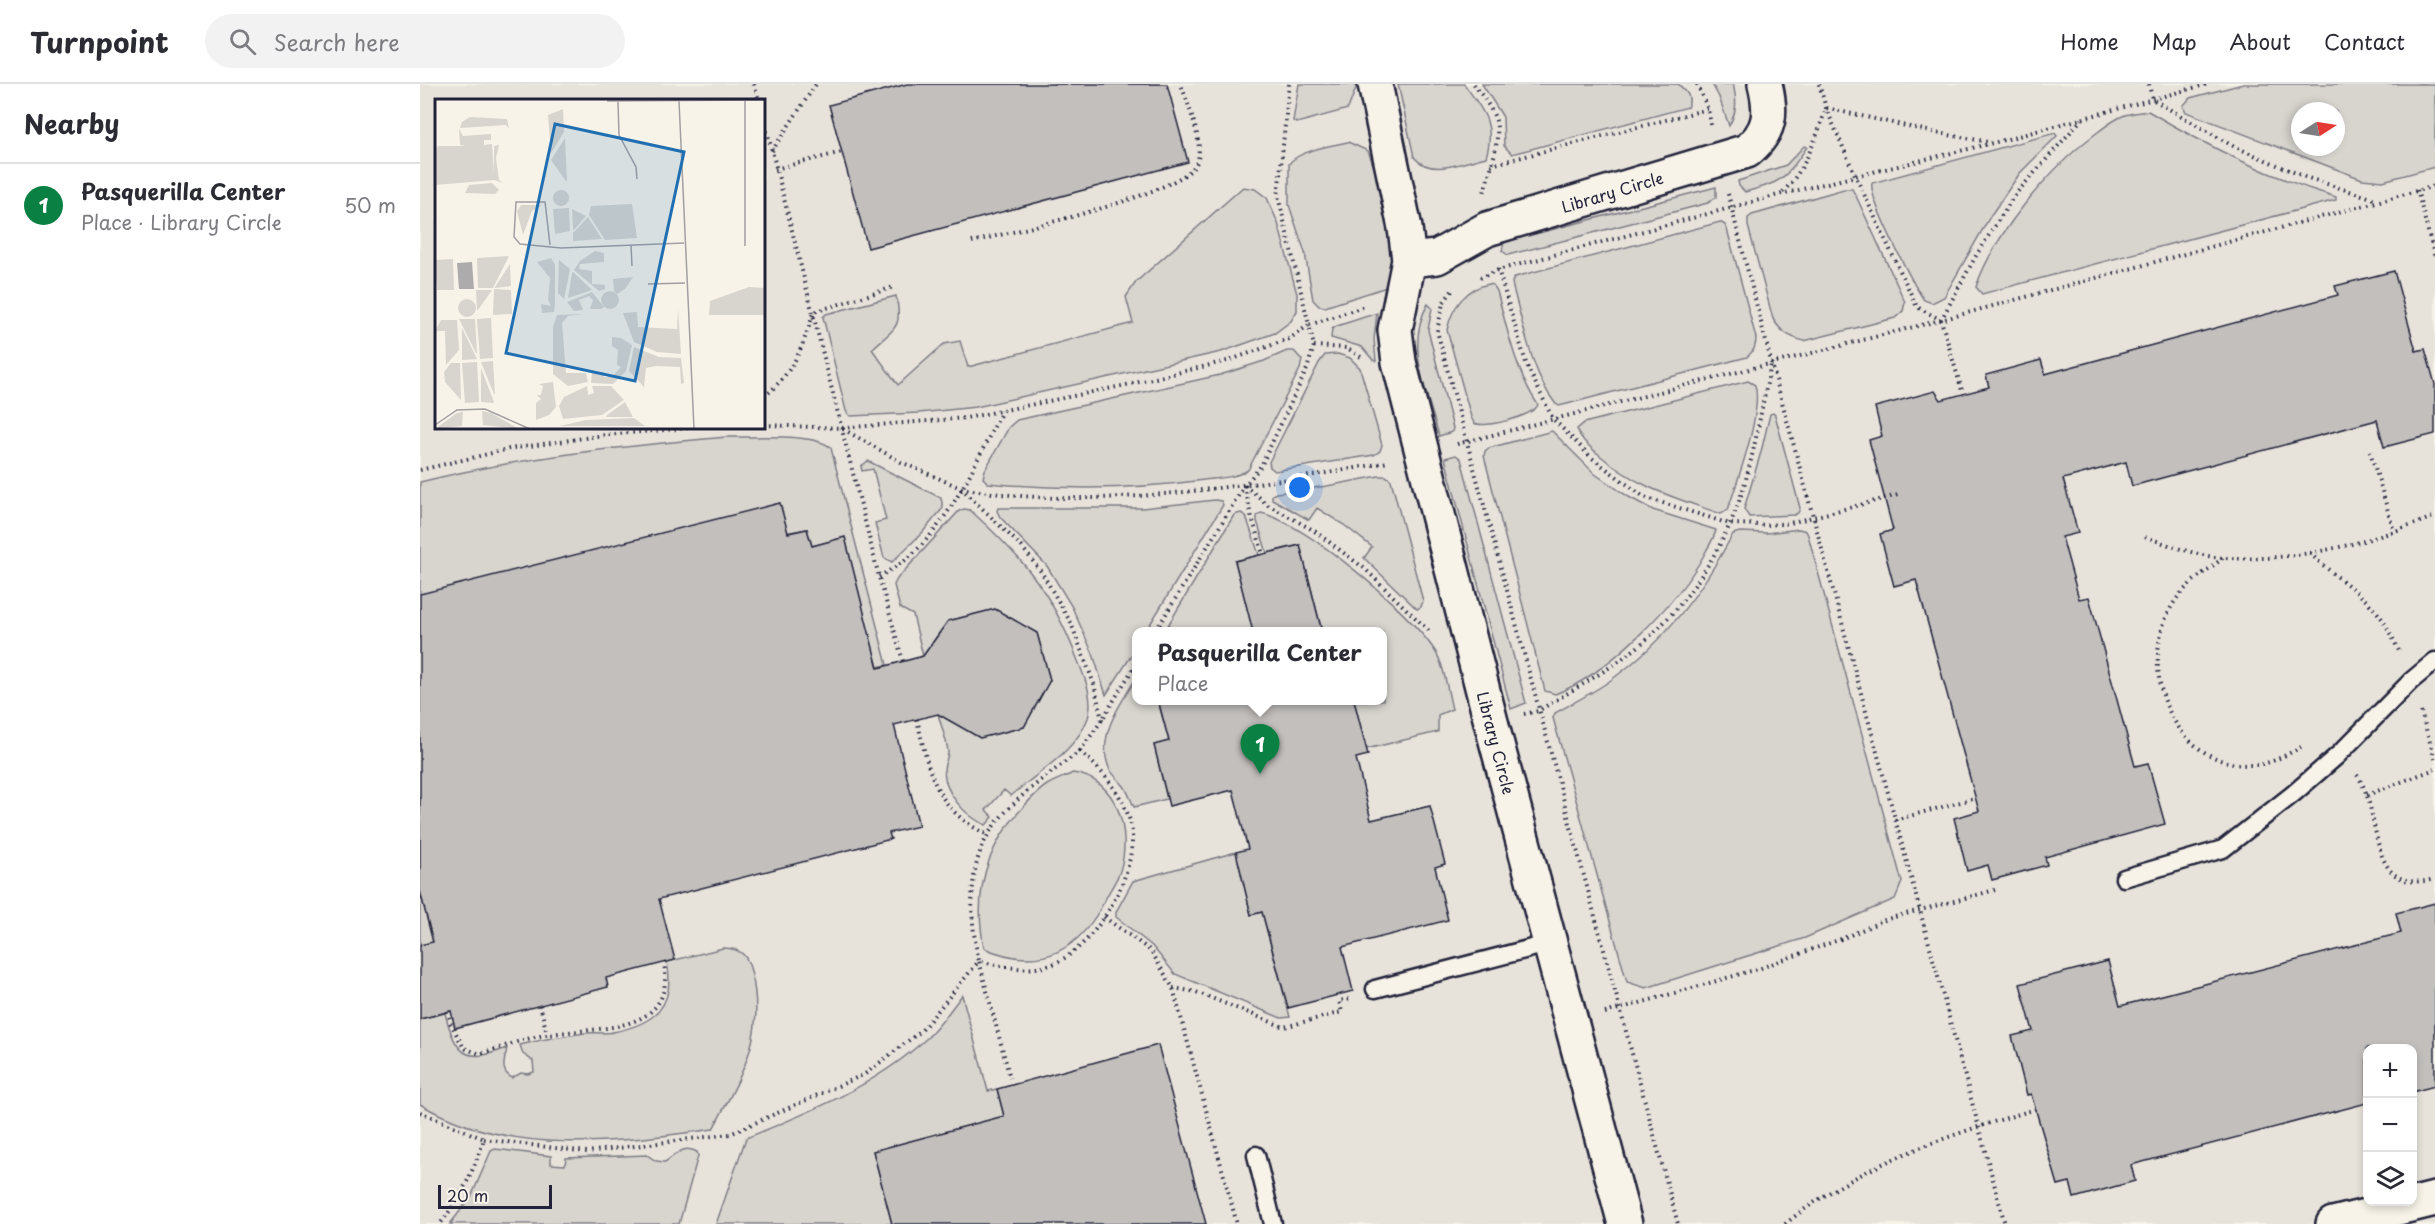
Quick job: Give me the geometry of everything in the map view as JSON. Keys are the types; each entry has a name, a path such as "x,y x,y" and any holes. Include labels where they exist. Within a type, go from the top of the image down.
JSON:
{"street":[{"name":"Library Circle","path":"1375,84 1405,228 1409,260 1395,330 1399,362 1491,722 1625,1224"},
{"name":"Library Circle","path":"1409,260 1437,257 1487,229 1747,151 1761,139 1769,111 1765,84"},
{"path":"2333,1224 2435,1199"}],"lane":[{"path":"2124,878 2223,849 2338,755 2411,681 2435,661"},
{"path":"1375,989 1551,943"},
{"path":"1256,1155 1273,1224"}],"path":[{"path":"754,84 759,99"},
{"path":"772,151 816,84"},
{"path":"972,242 1144,196 1174,182 1196,164 1199,144 1181,84"},
{"path":"1158,627 1245,485 1261,466 1307,369 1314,346 1278,196 1289,84"},
{"path":"1474,84 1490,107 1496,123 1496,143 1483,195"},
{"path":"1696,84 1708,109 1772,365 2005,1224"},
{"path":"1820,84 1826,108 1854,175 1917,307 1941,320 1963,394"},
{"path":"2148,84 2152,99 2231,145 2305,177 2378,200"},
{"path":"1476,279 1498,270 1782,194 1993,143 2208,84"},
{"path":"1826,108 1936,133 1993,143"},
{"path":"1782,194 1794,181 1814,147 1826,108"},
{"path":"1491,165 1708,109"},
{"path":"1941,320 1977,254 2014,196 2083,118"},
{"path":"765,123 879,577 903,661"},
{"path":"776,169 842,152"},
{"path":"1450,445 1772,365 2435,186"},
{"path":"2418,190 2435,258"},
{"path":"1498,270 1527,366 1553,419 1592,459 1644,497 1730,524 1768,525 1790,523 1898,495"},
{"path":"765,424 841,428 966,418 1122,386 1227,361 1289,339 1309,325 1404,294 1441,286 1454,288 1443,303 1437,331 1618,1010 1678,1224"},
{"path":"814,312 894,287"},
{"path":"765,397 783,380 800,353 814,312"},
{"path":"1314,346 1347,348 1361,356 1365,363"},
{"path":"1538,711 1646,640 1666,621 1697,583 1730,524 1745,478 1772,365"},
{"path":"879,577 903,561 933,531 951,508 1002,410"},
{"path":"841,428 902,462 960,488 1000,495 1155,496 1330,474 1393,461"},
{"path":"420,470 509,449 605,435 676,429"},
{"path":"2370,451 2394,531"},
{"path":"1245,485 1263,554"},
{"path":"1245,485 1268,506 1313,530 1364,568 1437,638"},
{"path":"960,488 1022,547 1057,598 1082,650 1094,684 1102,720"},
{"path":"2145,537 2223,558 2310,553 2362,542 2435,516"},
{"path":"2310,553 2326,570 2380,616 2396,646"},
{"path":"2223,558 2192,582 2173,604 2160,632 2156,659 2159,685 2169,713 2187,736 2209,755 2234,764 2257,765 2310,744"},
{"path":"1010,1078 973,933 971,903 976,869 988,835 1020,797 1080,751 1132,670"},
{"path":"2418,704 2435,759"},
{"path":"918,719 930,774 946,802 967,825 988,835"},
{"path":"979,961 1022,968 1046,967 1076,951 1104,917 1125,876 1132,852 1130,822 1118,792 1097,766 1080,751"},
{"path":"2367,795 2435,770"},
{"path":"2355,772 2367,795 2384,862 2391,874 2404,882 2423,882 2435,879"},
{"path":"1895,820 1975,798"},
{"path":"1601,1014 1758,969 1841,939 1887,919 1995,890"},
{"path":"1104,917 1151,951 1173,988 1237,1224"},
{"path":"420,1112 484,1139 587,1152 730,1134 865,1074 921,1031 979,961"},
{"path":"448,1011 464,1048 480,1054 547,1034 612,1027 638,1020 649,1013 660,1001 665,989 664,963"},
{"path":"1173,988 1196,992 1284,1028 1342,1012 1339,1001 1358,997"},
{"path":"540,1005 547,1034"},
{"path":"1785,1224 1833,1190 1915,1148 2036,1109"},
{"path":"440,1224 459,1200 473,1172 484,1139"}],"shaded area":[{"path":"420,84 2435,84 2435,1224 420,1224"},
{"path":"1299,84 1355,84 1356,88 1348,109 1297,123 1293,121"},
{"path":"1398,84 1464,84 1486,118 1489,145 1486,157 1438,168 1421,163 1414,157"},
{"path":"1482,84 1678,84 1687,94 1689,103 1688,107 1512,154 1504,146 1503,117"},
{"path":"1712,84 1733,84 1736,106 1729,126 1719,97"},
{"path":"2243,84 2435,84 2435,167 2383,181 2362,179 2302,156 2345,156 2345,102 2291,102 2291,152 2186,112 2183,106 2190,98"},
{"path":"2148,111 2239,160 2336,197 2336,200 1982,294 1976,287 1984,267 2010,224 2042,184 2077,149 2109,124 2125,115"},
{"path":"2055,133 2057,136 2020,173 1991,215 1944,297 1932,303 1924,300 1884,222 1872,183"},
{"path":"1348,142 1368,151 1372,162 1388,223 1392,263 1387,287 1325,307 1319,306 1313,300 1305,253 1289,205 1289,164 1293,159 1307,152"},
{"path":"1804,146 1807,147 1788,173 1776,182 1745,192 1739,186 1738,181 1786,165"},
{"path":"1243,187 1255,189 1267,198 1278,223 1297,294 1297,311 1291,321 1275,333 1221,352 976,407 919,413 850,416 846,411 823,317 826,314 896,296 898,321 892,331 872,349 898,385 944,344 960,341 968,367 1133,323 1126,297 1136,282"},
{"path":"1716,187 1716,197 1708,203 1508,255 1502,251 1504,242"},
{"path":"1844,189 1852,189 1856,196 1905,302 1903,311 1895,318 1804,341 1786,333 1773,319 1748,226 1748,218"},
{"path":"1720,222 1727,229 1756,338 1756,344 1749,355 1559,406 1555,403 1540,378 1529,348 1513,288 1512,282 1515,277"},
{"path":"1489,284 1493,285 1497,291 1518,364 1538,405 1518,417 1498,423 1480,424 1474,423 1471,417 1447,330 1452,314 1461,300 1473,290"},
{"path":"1428,304 1432,308 1428,330 1453,428 1452,432 1439,436 1424,387 1418,353 1421,320"},
{"path":"1377,313 1374,339 1376,361 1362,347 1331,338 1332,329 1337,326"},
{"path":"1287,351 1294,351 1302,360 1300,369 1248,470 1243,473 1150,486 1096,488 988,483 983,478 985,470 1009,427 1017,420 1220,375"},
{"path":"1338,354 1350,358 1360,368 1382,445 1380,451 1374,455 1275,471 1270,467 1269,462 1319,363 1325,355"},
{"path":"1748,381 1755,385 1757,397 1752,429 1728,510 1721,514 1656,490 1626,475 1588,445 1577,429 1584,423"},
{"path":"1773,413 1800,508 1794,515 1749,517 1744,509 1770,414"},
{"path":"1552,431 1595,474 1629,497 1653,510 1716,530 1711,543 1692,574 1659,615 1618,655 1575,685 1555,694 1545,691 1484,456 1485,451 1489,448"},
{"path":"727,437 798,438 823,443 831,448 887,665 877,667 845,538 812,546 807,529 420,594 420,482 496,466 573,454"},
{"path":"1456,455 1461,459 1526,703 1511,709 1445,458"},
{"path":"868,461 941,498 943,508 922,533 892,562 884,558 875,523 886,520 873,469 862,471 861,466"},
{"path":"1386,476 1391,480 1423,601 1421,607 1417,609 1364,558 1372,547 1344,525 1317,508 1309,520 1272,499 1272,495 1276,493"},
{"path":"1215,500 1221,501 1223,505 1148,627 1132,627 1132,655 1106,695 1093,654 1072,607 1047,566 1000,517 997,511 998,508 1142,508"},
{"path":"970,510 1006,545 1047,596 1058,615 1081,668 1090,703 1088,718 1074,742 1011,796 1004,790 986,810 993,817 986,825 964,810 948,787 944,770 948,754 938,714 980,738 1024,727 1050,680 1037,633 995,609 948,621 923,656 913,615 900,608 894,585 959,511"},
{"path":"1241,513 1246,516 1259,555 1235,561 1252,627 1167,627 1234,515"},
{"path":"1261,513 1281,520 1330,551 1381,593 1422,634 1441,663 1452,709 1438,715 1438,732 1366,749 1355,705 1387,705 1387,627 1321,627 1300,545 1267,553 1257,516"},
{"path":"1799,529 1806,531 1808,535 1902,882 1895,899 1805,938 1646,988 1627,982 1553,718 1555,713 1611,680 1649,649 1695,596 1733,534"},
{"path":"1132,685 1132,705 1159,705 1169,741 1154,745 1167,799 1134,807 1124,786 1109,768 1106,756 1108,732"},
{"path":"1073,773 1088,777 1101,785 1111,796 1118,810 1124,840 1123,856 1117,878 1097,915 1072,943 1058,952 1042,957 1024,958 984,948 980,911 981,894 989,860 997,844 1017,814 1035,795 1050,783"},
{"path":"1236,852 1251,914 1262,912 1290,1017 1281,1018 1175,974 1152,946 1116,917 1116,912 1133,881"},
{"path":"420,891 433,942 420,945"},
{"path":"723,948 740,952 749,963 756,1018 748,1055 733,1091 713,1129 601,1141 564,1142 526,1139 490,1132 454,1121 420,1104 420,1019 445,1013 458,1047 472,1055 493,1053 507,1048 504,1069 512,1078 521,1073 534,1072 533,1061 523,1054 520,1045 577,1034 613,1032 640,1024 659,1011 665,1002 669,978 667,962"},
{"path":"962,995 988,1091 997,1089 1004,1116 873,1151 892,1224 716,1224 746,1138 818,1108 886,1070 932,1033"},
{"path":"495,1149 551,1156 551,1164 565,1165 566,1158 647,1155 656,1161 665,1162 680,1151 688,1149 697,1152 698,1156 679,1224 450,1224 471,1197 491,1151"}],"building":[{"path":"907,84 1167,84 1188,162 868,248 829,105"},
{"path":"2394,271 2416,351 2425,349 2435,384 2435,434 2384,447 2377,420 2132,486 2126,462 2063,479 2078,533 2062,537 2079,599 2089,597 2135,766 2148,763 2165,824 2045,857 2047,865 1992,880 1988,865 1967,871 1954,818 1979,811 1916,580 1894,586 1880,534 1893,530 1869,440 1882,436 1875,407 1935,391 1941,400 1989,387 1986,375 2041,360 2045,374 2338,295 2335,286"},
{"path":"780,503 788,533 807,529 812,546 845,537 878,668 923,656 948,621 995,609 1037,633 1050,680 1024,727 980,738 938,714 894,725 919,826 889,833 891,839 659,899 675,960 606,978 608,987 455,1028 451,1011 420,1019 420,945 433,942 420,891 420,594"},
{"path":"1300,545 1321,627 1252,627 1235,561"},
{"path":"1159,705 1355,705 1368,755 1356,758 1371,820 1430,806 1445,864 1435,867 1448,920 1342,947 1353,991 1288,1008 1262,912 1251,915 1236,852 1248,849 1233,790 1169,806 1154,745 1169,741"},
{"path":"2435,903 2435,1086 2417,1091 2417,1044 2363,1044 2363,1104 2131,1165 2135,1181 2074,1198 2070,1182 2058,1185 2031,1094 2027,1095 2012,1036 2033,1031 2020,984 2108,961 2120,1006 2401,933 2396,913"},
{"path":"1158,1045 1206,1224 892,1224 873,1151 1004,1116 997,1089"}],"place":[{"name":"Pasquerilla Center","path":"1260,774"}]}
